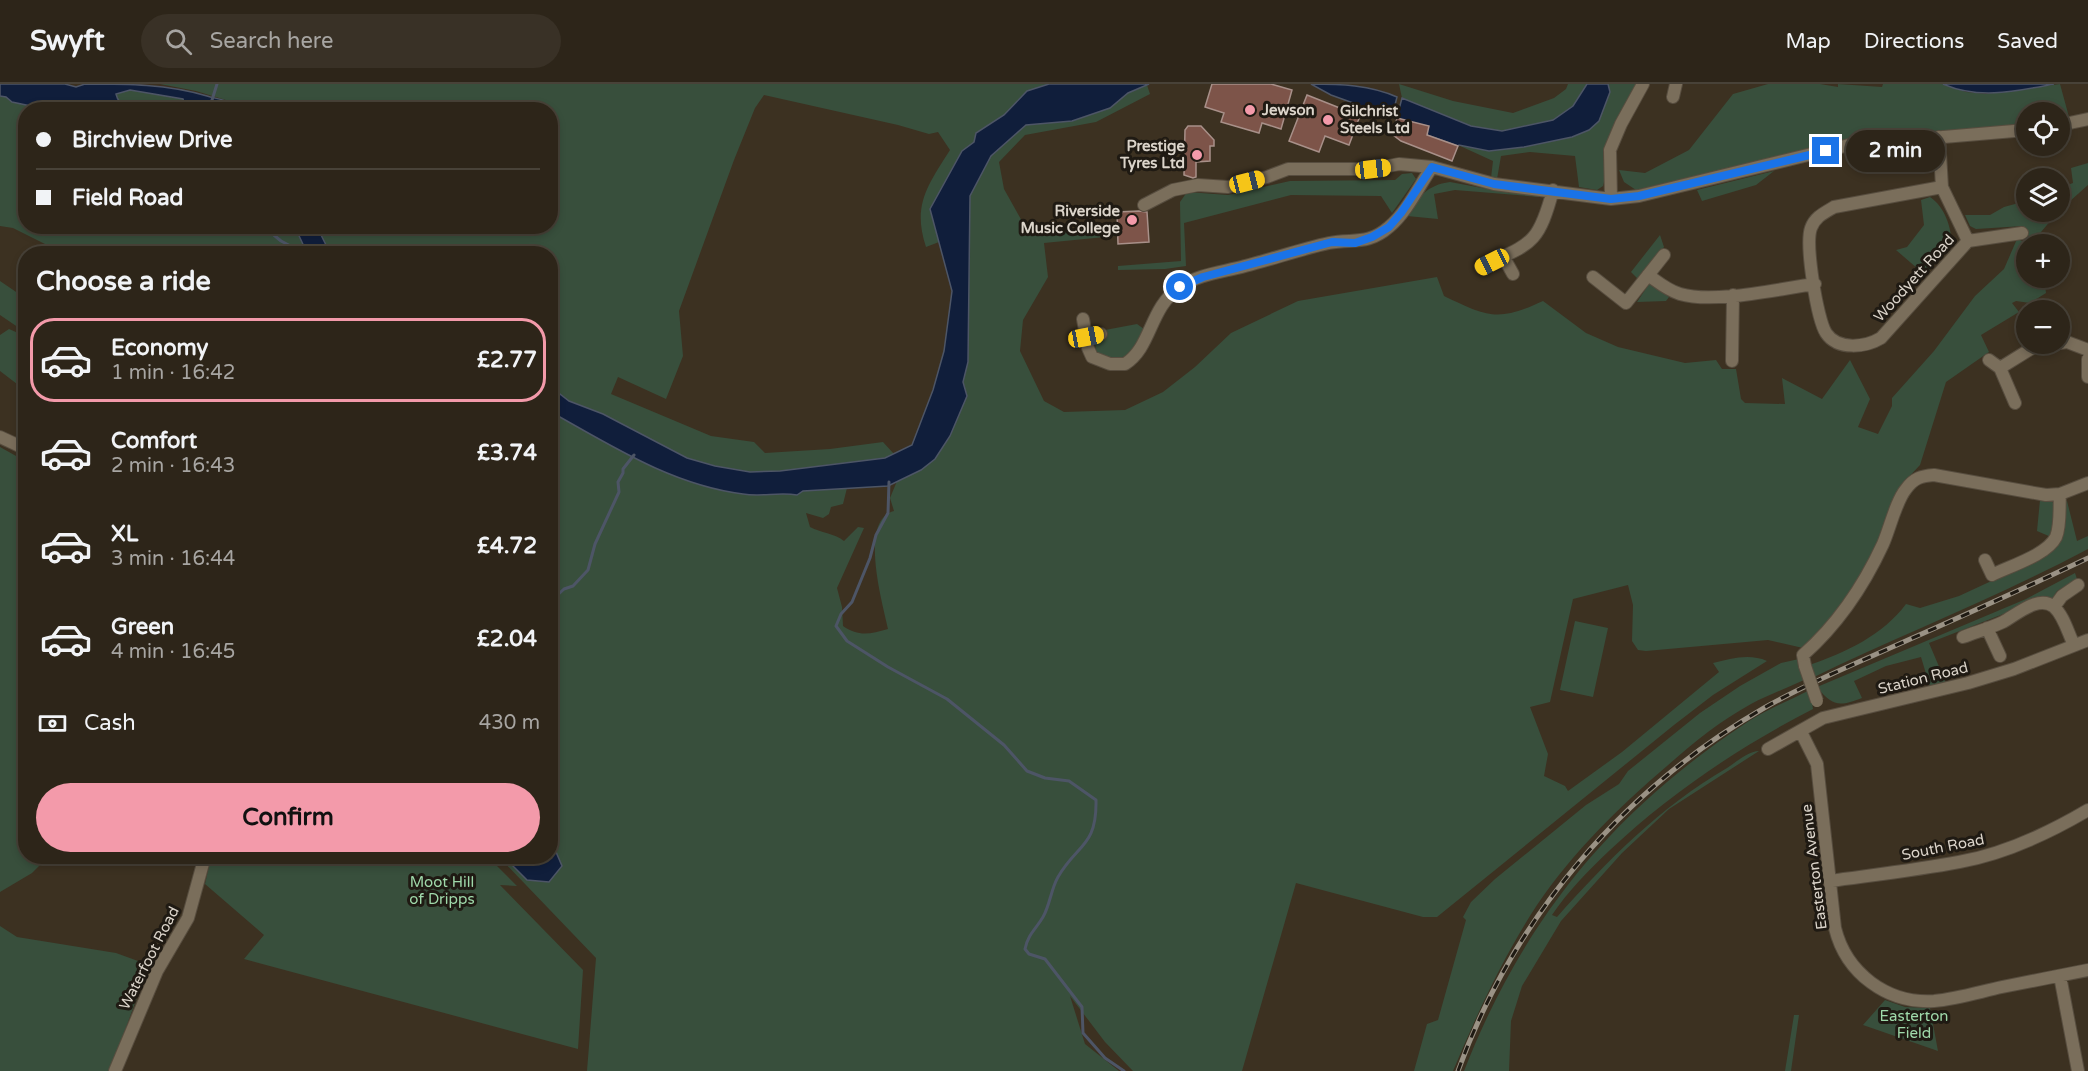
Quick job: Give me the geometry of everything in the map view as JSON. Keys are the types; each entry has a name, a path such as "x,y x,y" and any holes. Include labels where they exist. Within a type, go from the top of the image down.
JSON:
{"street":[{"path":"1611,199 1610,150 1643,84"},
{"path":"2070,123 2088,119"},
{"path":"1144,205 1173,190 1198,185 1228,187 1288,169 1373,169 1399,164 1432,167 1494,184 1611,199 1639,196 1849,145 2016,131"},
{"name":"Woodyett Road","path":"1939,137 1942,187 1968,240 1889,329 1872,343 1850,345 1833,339 1827,333 1815,284 1808,240 1811,227 1818,216 1834,207 1942,187"},
{"path":"1083,319 1092,357 1110,364 1125,364 1141,348 1156,312 1180,287 1197,279 1332,242 1355,243 1372,237 1395,220 1432,167"},
{"path":"1481,267 1531,242 1545,219 1553,190"},
{"path":"1968,240 2022,232"},
{"path":"1593,277 1626,303 1664,255"},
{"path":"1503,256 1513,274"},
{"path":"1648,274 1665,288 1691,297 1733,296 1815,284"},
{"path":"1732,361 1733,296"},
{"path":"1086,337 1101,334"},
{"path":"2070,343 2088,350"},
{"path":"2000,368 2023,354"},
{"path":"2088,359 2088,377"},
{"path":"1989,360 2000,368 2015,403"},
{"path":"0,437 18,445"},
{"path":"1823,718 1804,660 1841,615 1882,547 1905,490 1919,477 1934,475 2046,495 2060,494 2088,483"},
{"path":"1985,560 1992,575 2030,558 2051,543 2058,528 2060,494"},
{"path":"2054,607 2062,596 2078,585"},
{"path":"1963,637 2031,606 2047,603 2054,607 2061,617 2074,645"},
{"path":"1987,628 2000,656"},
{"name":"Station Road","path":"1768,749 1823,718 1968,683 2014,669 2088,640"},
{"name":"Easterton Avenue","path":"1801,732 1817,764 1839,944 1856,969 1867,980 1889,993 1933,1001 2088,970"},
{"name":"South Road","path":"1830,881 1961,862 2000,851 2044,833 2088,810"},
{"name":"Waterfoot Road","path":"115,1071 157,971 188,918 203,864"},
{"path":"2060,976 2078,1071"}],"green space":[{"path":"160,84 1049,84 1027,91 1004,115 976,133 974,142 962,151 930,209 939,242 926,247 921,219 924,196 950,150 938,132 929,134 764,95 755,108 734,160 679,311 683,356 666,399 618,377 611,394 711,436 754,442 765,453 830,449 883,442 894,454 885,458 780,471 750,472 687,458 603,414 569,401 558,392 558,246 326,246 320,234 558,234 558,102 230,102 196,91"},
{"path":"1399,84 1453,101 1513,113 1554,98 1566,89 1568,84 1587,84 1573,106 1553,120 1502,131 1471,126 1402,98"},
{"path":"1608,84 1638,84 1603,151 1605,178 1603,186 1597,190 1579,187 1575,156 1530,152 1501,156 1497,179 1491,178 1493,161 1458,145 1489,151 1524,147 1572,137 1610,92"},
{"path":"1768,84 1820,84 1838,87 1838,84 1882,87 1883,84 1943,84 1966,92 1986,94 2060,84 2065,102 2016,102 2016,126 1848,139 1636,190 1624,182 1619,170 1645,173 1689,150 1733,94"},
{"path":"1147,85 1150,94 1096,122 1025,135 999,162 1004,189 1027,230 1117,228 1118,234 1115,236 1044,243 1048,277 1023,320 1020,351 1044,401 1064,412 1125,410 1163,392 1195,367 1231,333 1298,301 1437,277 1444,296 1472,309 1504,314 1528,308 1543,301 1586,333 1618,347 1685,363 1716,360 1722,369 1736,369 1741,399 1745,403 1785,404 1782,378 1822,399 1850,360 1870,399 1858,427 1878,434 1892,406 1892,398 1934,351 1975,296 2004,269 2016,241 2016,288 2045,288 2046,293 2035,300 2016,300 2012,303 2016,308 2016,314 1981,335 1989,352 1946,382 1920,465 1904,482 1873,556 1832,621 1803,648 1768,640 1638,650 1632,641 1633,605 1628,585 1573,599 1550,702 1530,707 1548,754 1544,776 1565,786 1568,791 1622,752 1719,672 1713,663 1746,657 1767,661 1713,695 1674,725 1437,917 1423,917 1296,883 1242,1071 1133,1071 1105,1042 1070,996 1085,1044 1119,1071 587,1071 596,958 506,864 558,864 558,416 643,462 667,473 717,489 750,495 797,495 803,491 847,488 843,504 831,507 829,514 823,518 806,513 810,527 844,541 858,527 864,528 837,588 842,607 843,626 854,632 865,634 888,629 878,583 875,546 877,530 883,518 894,511 890,498 897,481 963,382 968,362 970,196 991,156 1026,125 1072,121 1110,108 1128,93"},
{"path":"130,90 183,99 184,102 120,102 116,94"},
{"path":"0,96 18,103 18,230 0,226"},
{"path":"2088,163 2088,185 2070,201 2070,184 2073,183 2071,168"},
{"path":"1774,171 1756,185 1702,201 1697,190"},
{"path":"1412,173 1416,179 1392,213 1381,196 1291,195 1184,223 1186,266 1118,270 1118,266 1181,261 1180,202 1187,192 1228,195 1290,181 1395,180 1402,174"},
{"path":"1450,182 1493,190 1538,194 1540,197 1455,190 1434,194 1438,219 1407,216 1415,203 1429,189"},
{"path":"1930,197 1940,206 1946,218 1952,244 1925,275 1896,250 1907,247 1924,225 1921,200"},
{"path":"2016,204 2016,222 2050,222 2041,234 2027,234 2023,226 1976,229 1970,226 1965,215 1990,215"},
{"path":"25,234 298,234 304,246 49,246"},
{"path":"1660,235 1664,247 1638,279 1631,272"},
{"path":"0,281 18,293 18,327 0,315"},
{"path":"1649,284 1669,297 1666,301 1637,302"},
{"path":"1137,324 1144,329 1131,351 1126,355 1114,359 1096,353 1095,343 1105,330"},
{"path":"9,329 18,333 17,384 0,371 0,335"},
{"path":"0,447 18,457 18,864 41,864 32,873 0,892"},
{"path":"2040,500 2052,501 2056,509 2051,537 2037,531"},
{"path":"2067,501 2077,541 2088,536 2088,549 2020,583 1812,678 1809,665 1849,649 1875,634 1906,604 1920,608 1959,596 2043,557 2062,502"},
{"path":"2075,573 2077,579 2057,591 2052,599 2016,609 1929,643 1946,683 1930,687 1921,657 1886,666 1854,681 1862,698 1854,701 1836,703 1827,698 1817,687 2026,599"},
{"path":"1575,621 1608,628 1593,697 1560,690"},
{"path":"1799,659 1804,680 1751,704 1718,725 1649,782 1598,831 1551,885 1537,905 1491,986 1453,1071 1414,1071 1427,1024 1438,1020 1466,920 1463,917 1471,902 1495,879 1586,805 1619,784 1628,771 1700,713 1740,686 1781,663"},
{"path":"1810,690 1813,709 1732,755 1682,790 1633,829 1579,881 1552,915 1557,917 1616,855 1657,817 1743,757 1759,751 1669,809 1622,853 1561,921 1522,986 1511,1021 1509,1071 1464,1071 1514,965 1544,917 1615,831 1655,792 1700,755 1749,721"},
{"name":"Moot Hill of Dripps","path":"209,864 495,864 517,886 500,885 583,970 578,1049 244,959 264,935 205,884"},
{"path":"0,926 17,937 116,953 149,965 110,1071 0,1071"},
{"name":"Easterton Field","path":"1885,1000 1905,1007 1930,1008 1938,1051 1863,1025"},
{"path":"1794,1015 1799,1015 1791,1071 1785,1071"}],"water":[{"path":"0,84 65,84 76,87 85,84 132,85 192,92 228,102 184,102 183,99 130,90 116,94 120,102 18,103 0,96"},
{"path":"1049,84 1149,84 1128,93 1110,108 1072,121 1026,125 991,156 970,196 968,362 963,382 967,396 950,436 935,459 921,470 888,486 803,491 797,495 743,494 717,489 667,473 620,451 558,416 558,392 569,401 603,414 687,458 750,472 780,471 885,458 912,445 933,390 944,351 952,291 930,209 962,151 974,142 976,133 1004,115 1027,91"},
{"path":"1311,84 1366,88 1397,97 1392,117 1331,95"},
{"path":"1587,84 1608,84 1610,92 1599,121 1589,130 1572,137 1524,147 1489,151 1458,146 1427,135 1397,117 1402,98 1471,126 1502,131 1553,120 1573,106"},
{"path":"1943,84 2054,84 1984,93 1970,92"},
{"path":"298,234 320,234 326,246 304,246"},
{"path":"558,857 562,866 549,882 527,880 511,864 558,864"}],"building":[{"name":"Jewson","path":"1212,84 1271,84 1292,90 1281,129 1262,123 1259,133 1221,122 1224,113 1205,107"},
{"name":"Gilchrist Steels Ltd","path":"1307,95 1360,116 1349,145 1325,136 1319,152 1289,141"},
{"path":"1397,118 1429,126 1427,135 1458,146 1452,161 1401,141 1393,135"},
{"name":"Prestige Tyres Ltd","path":"1188,126 1201,126 1214,140 1214,146 1210,146 1210,161 1196,162 1196,177 1193,178 1184,175 1185,130"},
{"name":"Riverside Music College","path":"1117,212 1147,212 1149,242 1118,244"}],"waterway":[{"path":"212,100 217,84"},
{"path":"273,234 291,246"},
{"path":"558,595 564,589 573,586 588,570 595,544 619,492 618,482 623,469 634,455"},
{"path":"889,482 888,513 876,535 870,558 852,602 841,614 836,626 847,641 888,667 947,699 1004,745 1027,771 1045,778 1069,781 1096,800 1093,827 1089,836 1058,877 1045,912 1030,935 1025,949 1029,954 1045,959 1082,1007 1083,1033 1105,1058 1124,1071"}],"railway":[{"path":"1458,1071 1481,1015 1509,961 1542,910 1579,862 1620,818 1664,778 1712,741 1779,700 1826,676 2088,558"}],"place":[{"name":"Jewson","path":"1250,110"},
{"name":"Gilchrist Steels Ltd","path":"1328,120"},
{"name":"Prestige Tyres Ltd","path":"1197,155"},
{"name":"Riverside Music College","path":"1132,220"}],"route":[{"path":"1180,287 1203,277 1332,242 1355,243 1372,237 1389,227 1432,167 1494,184 1611,199 1639,196 1826,151"}]}
